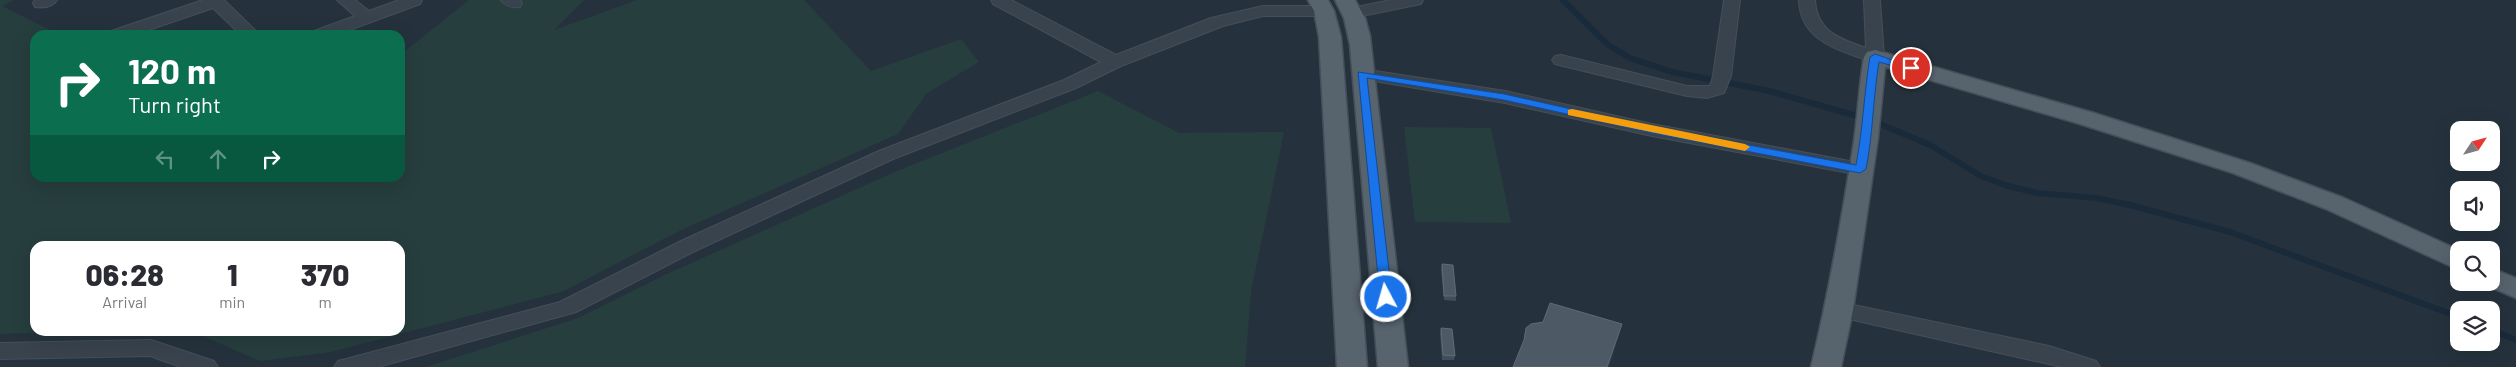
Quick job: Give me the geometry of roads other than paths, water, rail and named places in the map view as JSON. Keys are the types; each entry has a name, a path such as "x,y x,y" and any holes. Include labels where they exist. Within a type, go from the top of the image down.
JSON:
{"main road":[{"path":"1335,6 1360,39 1362,74 1393,367"},
{"path":"1335,6 1330,37 1352,367"},
{"path":"1826,367 1840,310 1866,138 1869,93 1875,57 2057,110 2294,187 2396,230 2450,257"},
{"path":"2500,281 2516,289"},
{"path":"1349,313 1388,316"}],"street":[{"path":"345,0 367,18"},
{"path":"334,30 414,0"},
{"path":"999,0 1115,62"},
{"path":"346,367 568,308 688,246 886,155 1070,84 1115,62 1233,16 1263,11 1415,0"},
{"path":"1561,60 1687,91 1707,93 1720,82 1732,0"},
{"path":"1807,0 1808,16 1812,25 1819,33 1875,57 1872,0"},
{"path":"131,30 215,1 246,30"},
{"path":"1362,74 1504,97 1652,130 1860,169"},
{"path":"1840,310 2049,354 2088,367"},
{"path":"0,351 151,348 206,367"}],"waterway":[{"path":"1563,0 1607,44 1630,58 1672,72 1770,91 1864,118"},
{"path":"1873,121 1930,145 1981,176 2008,186 2037,193 2096,198 2130,205 2230,232 2450,314"},
{"path":"2500,334 2516,340"}]}
